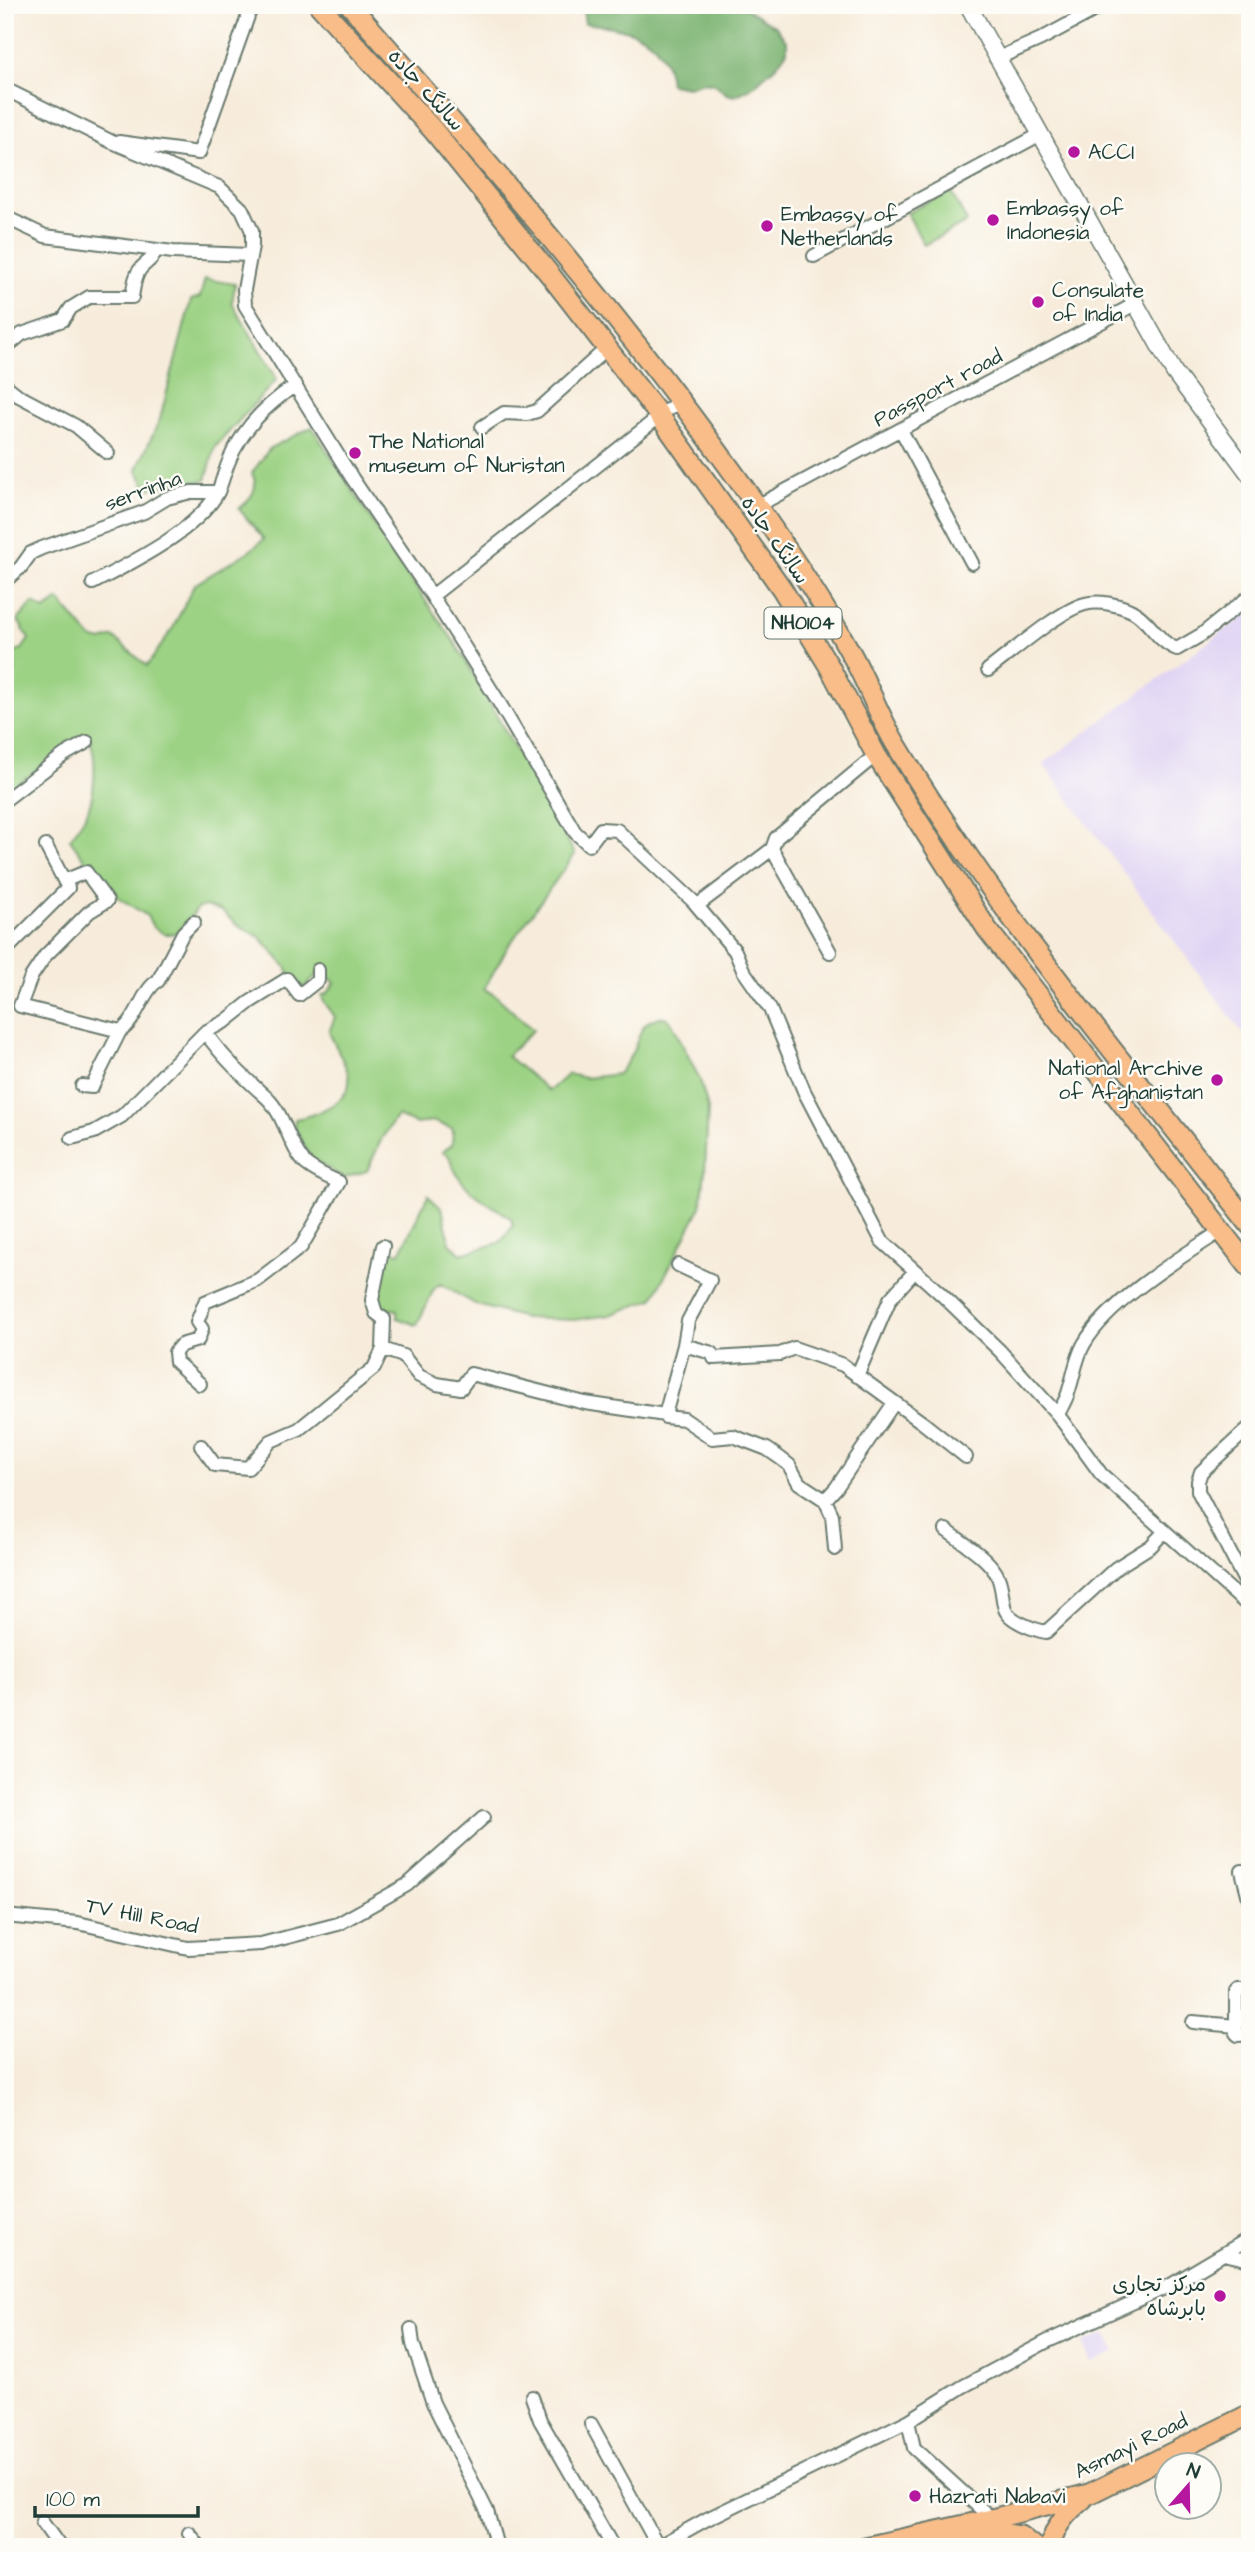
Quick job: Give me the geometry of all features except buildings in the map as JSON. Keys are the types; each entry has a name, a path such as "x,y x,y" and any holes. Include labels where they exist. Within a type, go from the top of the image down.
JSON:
{"highway":[{"name":"سالنگ جاده","path":"319,5 433,130 659,415 782,589 829,666 876,755 987,929 1250,1268"},
{"name":"سالنگ جاده","path":"350,5 445,112 571,262 757,506 804,575 851,652 895,743 1009,915 1250,1225"},
{"path":"1100,1075 1121,1059"},
{"name":"Asmayi Road","path":"865,2547 1089,2494 1250,2414"},
{"path":"1050,2547 1055,2528 1064,2514 1089,2494"},
{"path":"939,2547 1006,2534 1020,2536 1034,2547"}],"street":[{"path":"112,142 199,153 252,5"},
{"path":"968,5 1174,372 1250,475"},
{"path":"996,59 1041,39 1104,5"},
{"path":"5,89 112,142 219,187 242,209 252,231 244,290 245,304 352,478 432,596 497,699 575,832 589,845 601,829 617,830 698,905 772,849 776,838 876,755"},
{"path":"814,256 1041,134"},
{"path":"5,217 45,236 156,250 250,255"},
{"path":"5,348 22,334 62,320 71,308 89,297 132,296 135,279 141,268 151,261 156,250"},
{"name":"Passport road","path":"757,506 1137,303"},
{"path":"482,427 504,413 527,414 537,411 607,348"},
{"path":"93,583 127,565 200,518 211,506 218,492 235,446 278,397 296,384"},
{"path":"5,385 19,396 76,426 108,453"},
{"path":"432,596 679,401"},
{"path":"901,430 972,563"},
{"name":"serrinha","path":"5,581 21,567 31,553 42,548 144,512 167,498 191,492 218,492"},
{"path":"988,670 1043,629 1084,604 1097,603 1135,612 1156,635 1177,649 1201,635 1250,596"},
{"path":"5,800 64,754 88,742"},
{"path":"46,846 68,888"},
{"path":"772,849 831,952"},
{"path":"68,888 66,880 86,872 107,901 89,912 45,956 31,977 20,1006 120,1031 125,1029 139,1009 151,984 158,981 183,933 194,922"},
{"path":"5,951 68,888"},
{"path":"693,901 735,951 743,970 770,1009 804,1091 882,1241 1000,1351 1058,1415 1101,1474 1244,1602 1250,1603"},
{"path":"72,1138 94,1132 122,1116 205,1032 287,979 299,995 318,980 318,970"},
{"path":"82,1086 92,1087 111,1054 120,1031"},
{"path":"200,1384 176,1362 175,1352 181,1345 198,1340 202,1329 197,1322 205,1302 258,1280 301,1247 340,1182 320,1174 304,1162 282,1118 266,1097 225,1060 205,1032"},
{"path":"1058,1415 1069,1392 1074,1368 1084,1343 1108,1315 1153,1276 1221,1231"},
{"path":"201,1446 215,1465 248,1468 271,1441 299,1429 374,1368 383,1349 384,1319 376,1313 372,1300 383,1246"},
{"path":"665,1415 688,1321 710,1280 678,1265"},
{"path":"857,1376 890,1299 915,1271"},
{"path":"684,1345 712,1353 714,1358 780,1354 793,1348 822,1356 857,1376 966,1457"},
{"path":"383,1349 403,1356 419,1376 437,1384 461,1388 471,1374 585,1403 684,1419 712,1438 733,1436 767,1448 789,1465 799,1483 825,1500 832,1515 835,1549"},
{"path":"825,1500 894,1403"},
{"path":"1250,1427 1201,1472 1198,1481 1199,1491 1250,1591"},
{"path":"946,1531 979,1554 995,1570 1002,1585 1004,1607 1008,1614 1046,1632 1116,1568 1151,1546 1165,1531"},
{"name":"TV Hill Road","path":"5,1916 78,1923 188,1948 261,1944 338,1924 407,1885 484,1816"},
{"path":"1242,1871 1250,1902"},
{"path":"1250,1990 1236,1992 1238,2035 1250,2034"},
{"path":"1193,2022 1236,2026"},
{"path":"590,2424 658,2546 707,2519 908,2421 962,2387 1046,2342 1160,2291 1250,2238"},
{"path":"1224,2254 1250,2260"},
{"path":"411,2329 433,2403 487,2511 497,2547"},
{"path":"532,2397 540,2420 613,2547"},
{"path":"908,2421 914,2448 992,2519"},
{"path":"42,2522 60,2547"},
{"path":"189,2533 200,2547"}],"shaded area":[{"path":"1250,611 1250,1043 1043,764"},
{"path":"1107,2333 1115,2352 1091,2362 1083,2343"}],"green space":[{"path":"582,5 740,5 776,27 787,42 787,51 776,66 751,88 735,96 727,94 714,84 704,82 688,87 670,84 661,53 652,43 629,31 585,23"},
{"path":"950,190 967,222 924,245 907,213"},
{"path":"205,279 235,284 232,303 277,379 215,447 206,480 147,489 137,469 160,419 191,300 200,297"},
{"path":"312,427 399,563 456,644 575,854 507,948 484,989 495,995 533,1030 507,1056 549,1091 568,1074 585,1078 618,1074 635,1048 645,1025 656,1018 665,1017 672,1023 700,1080 708,1108 701,1206 653,1299 610,1315 574,1320 525,1318 477,1305 440,1284 434,1289 417,1325 397,1318 397,1310 380,1308 380,1278 386,1256 389,1250 400,1253 428,1195 442,1208 450,1243 461,1254 499,1243 513,1226 511,1218 466,1186 453,1168 449,1156 442,1152 452,1145 453,1129 432,1121 417,1124 397,1116 382,1138 367,1171 344,1178 310,1158 294,1126 295,1119 330,1106 338,1101 348,1087 346,1068 329,1032 335,1017 322,995 327,994 335,983 322,970 302,989 295,986 286,967 260,937 237,925 222,911 206,906 198,908 178,932 166,935 153,927 147,916 106,889 70,839 86,814 93,792 94,763 89,736 68,745 5,792 5,676 15,673 13,653 22,649 29,639 18,620 33,603 45,610 59,600 91,638 102,641 113,637 147,666 173,628 194,585 264,539 239,509 255,489 252,473 270,448"}],"place":[{"name":"ACCI","path":"1074,152"},
{"name":"Embassy of Indonesia","path":"993,220"},
{"name":"Embassy of Netherlands","path":"767,226"},
{"name":"Consulate of India","path":"1038,302"},
{"name":"The National museum of Nuristan","path":"355,453"},
{"name":"National Archive of Afghanistan","path":"1217,1080"},
{"name":"مرکز تجاری بابرشاه","path":"1220,2296"},
{"name":"Hazrati Nabavi","path":"915,2496"}]}
